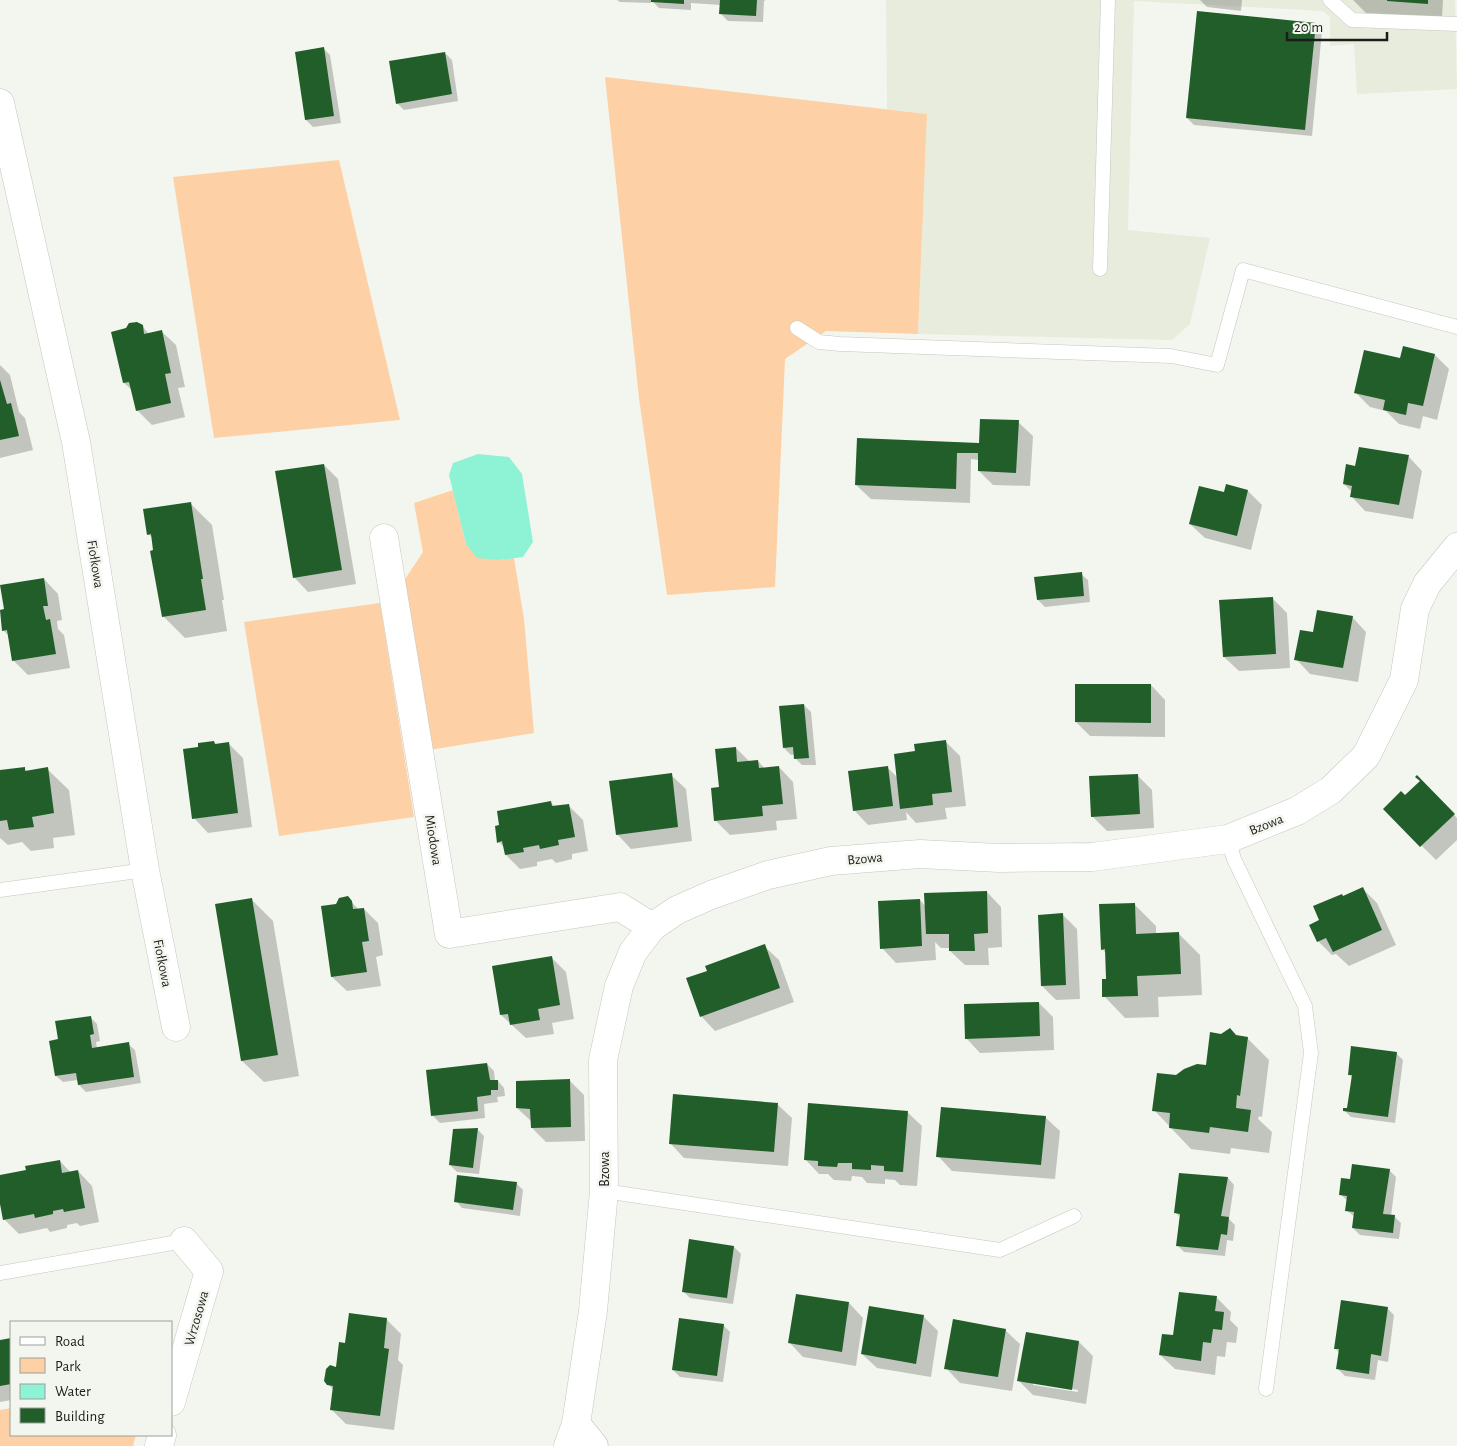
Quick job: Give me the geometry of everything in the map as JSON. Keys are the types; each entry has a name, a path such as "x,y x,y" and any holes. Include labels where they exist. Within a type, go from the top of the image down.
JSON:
{"street":[{"name":"Fiołkowa","path":"0,104 76,442 145,870 176,1028"},
{"name":"Miodowa","path":"384,538 449,934 620,906 652,926"},
{"name":"Bzowa","path":"572,1435 593,1311 604,1191 603,1060 619,986 633,952 652,926 677,910 711,895 768,875 830,861 920,854 999,858 1092,857 1228,840 1297,811 1332,790 1366,756 1404,680 1415,609 1427,584 1457,547"},
{"name":"Wrzosowa","path":"172,1399 209,1271 184,1241"},
{"path":"572,1435 594,1446"}],"lane":[{"path":"1100,269 1108,0"},
{"path":"1330,0 1352,20 1457,24"},
{"path":"798,328 819,342 840,344 1171,356 1217,365 1243,270 1457,327"},
{"path":"1228,840 1234,859 1304,1006 1311,1053 1266,1389"},
{"path":"0,890 145,870"},
{"path":"604,1191 1000,1250 1074,1216"},
{"path":"0,1273 184,1241"}],"shaded area":[{"path":"886,0 1455,0 1457,89 1357,94 1354,44 1330,46 1330,17 1323,11 1134,1 1128,230 1210,238 1190,324 1172,340 918,334 927,114 887,109"}],"green space":[{"path":"605,77 927,114 918,334 826,331 785,359 775,587 667,595 639,398"},
{"path":"339,160 400,420 214,438 173,177"},
{"path":"453,490 466,544 499,560 514,558 524,619 534,733 429,750 403,582 423,552 414,503"},
{"path":"380,603 414,817 279,836 244,622"},
{"path":"10,1408 10,1436 136,1436 133,1446 0,1446 0,1410"}],"water":[{"path":"478,454 509,457 522,474 533,542 523,557 499,560 477,558 466,544 449,475 453,463"}],"building":[{"path":"651,0 684,0 684,4 651,2"},
{"path":"720,0 757,0 756,16 719,14"},
{"path":"1428,0 1428,4 1387,1"},
{"path":"1197,11 1316,23 1305,130 1186,118"},
{"path":"324,47 334,116 305,120 295,52"},
{"path":"445,52 452,94 396,104 389,61"},
{"path":"137,322 143,325 144,334 162,330 171,373 165,374 171,403 136,411 129,382 123,383 111,332 126,328 129,323"},
{"path":"1403,346 1435,354 1423,406 1408,403 1406,415 1383,410 1385,400 1354,393 1364,350 1400,358"},
{"path":"0,380 7,404 11,403 19,436 0,440"},
{"path":"980,419 1019,420 1016,473 978,471 978,453 957,453 956,489 855,485 857,438 979,443"},
{"path":"1359,447 1409,455 1399,505 1350,497 1352,486 1343,484 1346,464 1355,466"},
{"path":"324,464 342,570 293,578 275,471"},
{"path":"1226,484 1248,490 1237,536 1189,524 1199,486 1224,492"},
{"path":"191,502 206,610 162,617 150,551 153,550 151,534 147,535 143,509"},
{"path":"1082,572 1084,596 1037,600 1034,577"},
{"path":"44,578 48,606 43,606 46,620 50,619 56,654 12,661 7,630 2,631 0,610 4,609 0,585"},
{"path":"1273,597 1276,654 1223,657 1219,600"},
{"path":"1317,610 1353,616 1343,668 1294,660 1300,630 1313,632"},
{"path":"1075,684 1151,684 1151,723 1075,722"},
{"path":"804,704 809,758 794,759 793,747 783,748 779,706"},
{"path":"946,740 952,792 932,794 933,805 900,809 894,754 915,751 914,744"},
{"path":"214,741 215,744 229,742 238,813 192,819 183,749 198,747 198,743"},
{"path":"736,747 737,762 758,760 759,768 779,766 783,804 762,806 763,816 714,821 711,788 719,787 715,749"},
{"path":"888,766 893,806 853,811 848,771"},
{"path":"25,767 25,771 48,767 54,813 32,817 34,827 9,830 7,820 0,821 0,770"},
{"path":"672,773 678,827 616,835 609,781"},
{"path":"1138,774 1140,814 1091,817 1089,776"},
{"path":"1417,775 1455,814 1420,847 1383,809 1401,791 1405,795 1420,781 1415,777"},
{"path":"551,801 552,806 569,804 575,837 558,840 559,845 540,849 539,845 523,848 524,852 505,855 502,841 497,843 495,826 499,825 497,811"},
{"path":"1363,887 1382,930 1333,952 1326,938 1317,942 1309,925 1319,920 1313,906"},
{"path":"987,891 988,933 974,934 975,951 949,951 949,934 926,934 924,893"},
{"path":"348,896 352,901 353,909 364,908 369,941 362,942 367,972 331,977 321,906 336,904 339,898"},
{"path":"252,898 278,1055 241,1061 215,904"},
{"path":"920,899 922,946 880,949 878,901"},
{"path":"1135,903 1136,934 1179,932 1181,974 1137,976 1138,996 1102,997 1102,979 1106,979 1105,949 1101,950 1099,904"},
{"path":"1063,913 1066,985 1041,986 1038,915"},
{"path":"765,944 780,988 700,1017 686,978 707,971 705,966"},
{"path":"552,956 560,1005 538,1009 540,1020 510,1025 508,1014 500,1015 492,966"},
{"path":"1039,1002 1040,1036 965,1039 964,1004"},
{"path":"91,1016 94,1034 90,1035 92,1048 129,1042 134,1077 78,1085 76,1073 55,1076 49,1041 58,1039 55,1021"},
{"path":"1230,1028 1236,1035 1248,1037 1240,1096 1237,1095 1236,1108 1251,1110 1248,1132 1210,1127 1209,1133 1169,1128 1170,1113 1152,1111 1157,1073 1176,1075 1184,1069 1197,1064 1206,1065 1210,1032 1221,1034"},
{"path":"1351,1046 1397,1052 1388,1117 1343,1111 1343,1108 1347,1108 1352,1075 1348,1075"},
{"path":"487,1063 490,1080 498,1080 498,1090 491,1090 491,1095 477,1097 478,1111 431,1116 426,1070"},
{"path":"570,1079 571,1127 531,1128 530,1109 516,1108 516,1081"},
{"path":"673,1094 778,1103 774,1152 669,1144"},
{"path":"808,1103 908,1111 903,1172 884,1171 884,1166 871,1165 871,1170 852,1169 852,1163 838,1163 837,1167 818,1166 818,1161 804,1160"},
{"path":"941,1107 1046,1116 1041,1165 936,1157"},
{"path":"478,1128 473,1168 449,1165 453,1129"},
{"path":"60,1160 62,1173 78,1170 85,1208 64,1212 63,1209 53,1211 53,1214 35,1218 34,1214 3,1220 0,1204 0,1175 26,1170 25,1166"},
{"path":"1352,1164 1390,1169 1383,1214 1395,1215 1393,1233 1352,1228 1354,1212 1345,1211 1347,1196 1339,1195 1341,1178 1350,1179"},
{"path":"1179,1173 1228,1177 1221,1216 1229,1217 1227,1235 1221,1234 1218,1250 1176,1246 1180,1214 1174,1213"},
{"path":"457,1175 517,1182 513,1210 454,1202"},
{"path":"689,1239 734,1246 727,1298 682,1292"},
{"path":"1179,1292 1217,1296 1215,1311 1224,1312 1222,1330 1213,1329 1211,1343 1203,1342 1201,1361 1159,1355 1162,1334 1173,1335"},
{"path":"796,1294 849,1302 842,1352 788,1343"},
{"path":"1341,1300 1388,1307 1381,1356 1371,1354 1369,1374 1336,1369 1339,1349 1334,1349"},
{"path":"869,1306 924,1315 916,1364 861,1354"},
{"path":"349,1313 387,1318 384,1348 389,1349 380,1416 330,1410 333,1386 327,1385 324,1381 326,1369 330,1365 336,1367 339,1342 345,1343"},
{"path":"679,1318 724,1324 717,1376 672,1370"},
{"path":"953,1319 1006,1329 998,1377 944,1369"},
{"path":"1026,1332 1079,1341 1072,1390 1017,1381"},
{"path":"10,1338 10,1384 0,1386 0,1340"}]}
